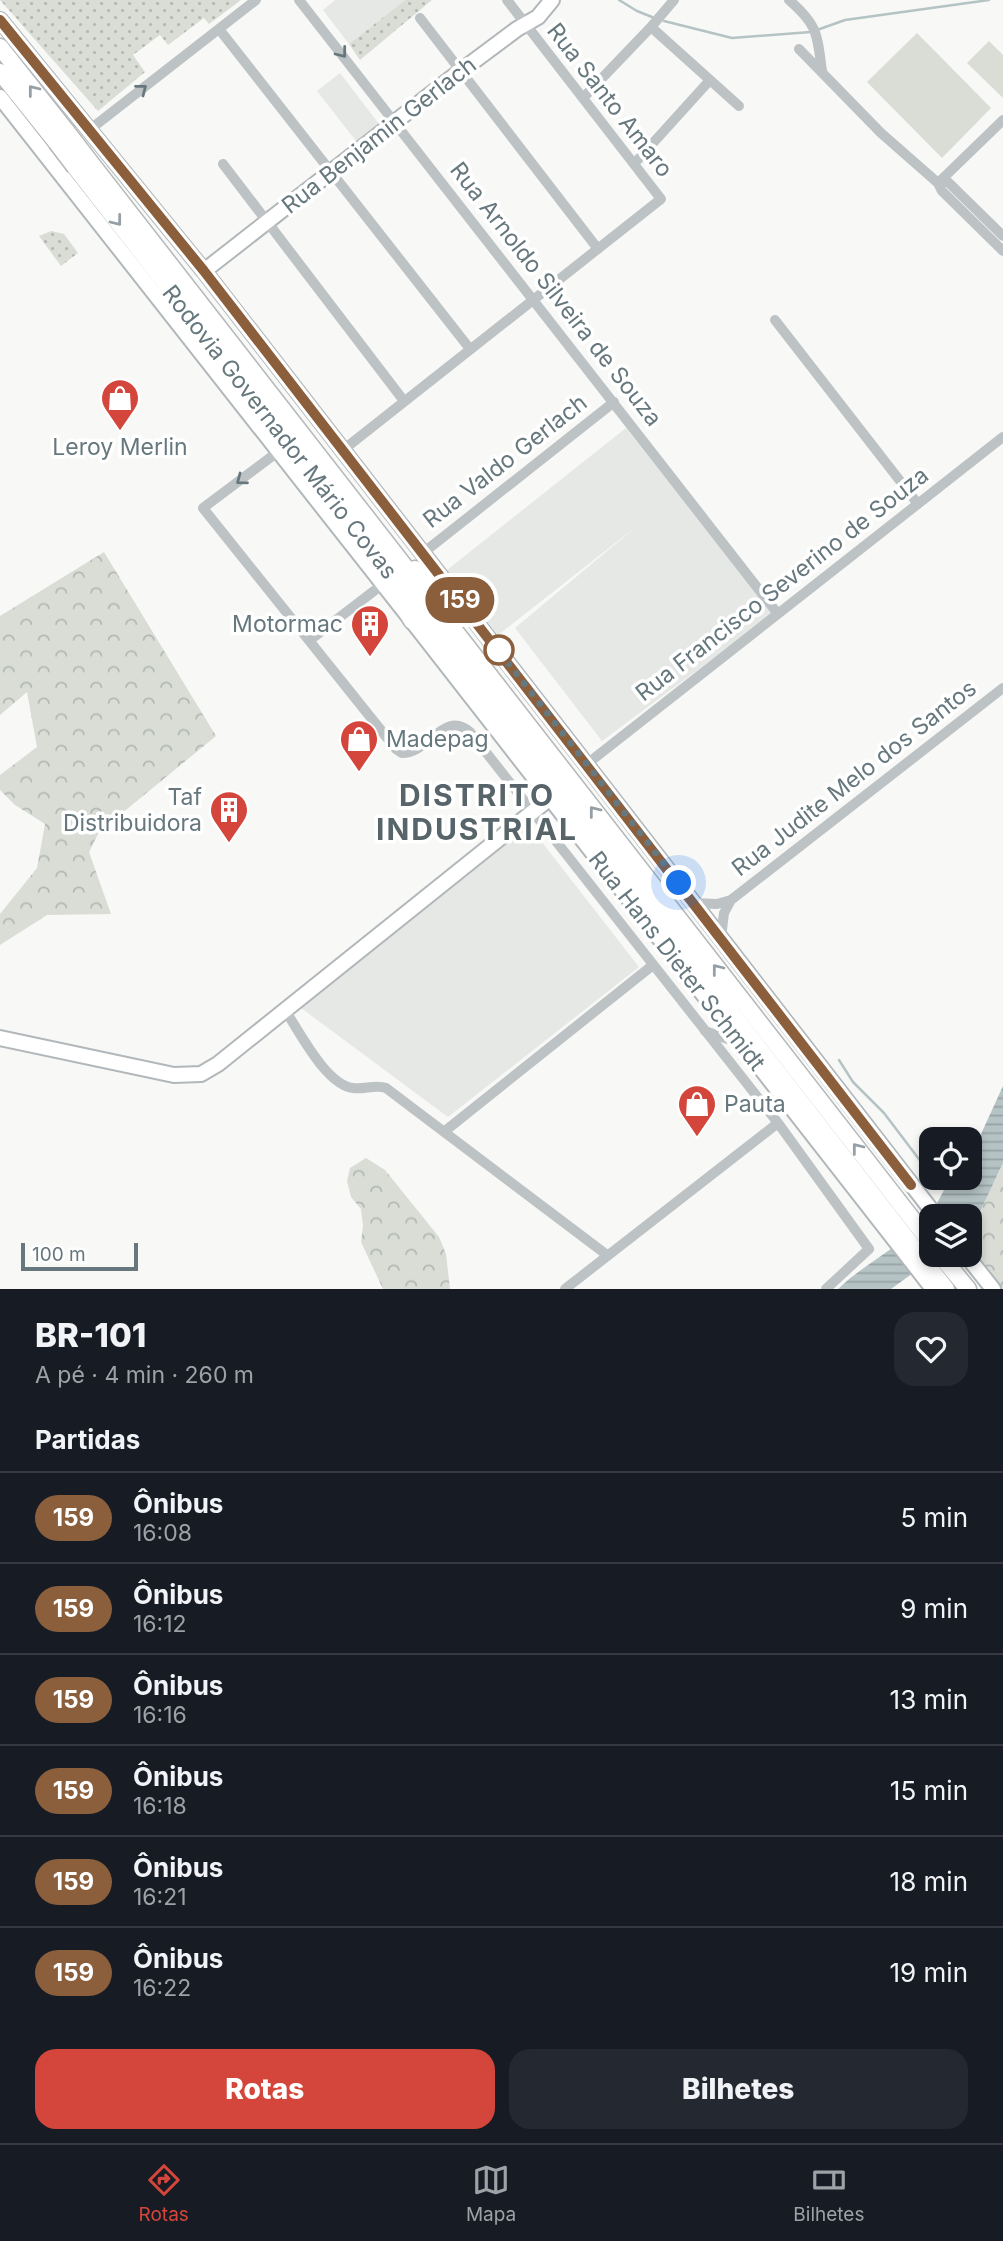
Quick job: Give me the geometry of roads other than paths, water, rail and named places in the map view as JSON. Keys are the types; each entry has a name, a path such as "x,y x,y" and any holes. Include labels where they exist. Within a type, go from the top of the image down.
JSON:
{"highway":[{"name":"Rodovia Governador Mário Covas","path":"0,47 61,137"},
{"name":"Rodovia Governador Mário Covas","path":"0,72 61,137 396,555 919,1228"},
{"name":"Rodovia Governador Mário Covas","path":"81,162 363,539 736,1017 881,1216 931,1281 946,1289"},
{"path":"363,539 412,621"},
{"path":"396,555 474,618"},
{"path":"950,1267 968,1289"}],"main road":[{"name":"Rua Benjamin Gerlach","path":"204,271 460,71 538,17 552,0"},
{"path":"0,20 204,271 926,1204"},
{"path":"0,97 742,1044 881,1216"},
{"path":"50,162 88,131"},
{"path":"0,1038 158,1073 193,1076 201,1074 218,1064 550,798"},
{"path":"976,1267 993,1289"}],"street":[{"path":"88,131 256,0"},
{"name":"Rua Arnoldo Silveira de Souza","path":"299,0 778,614"},
{"name":"Rua Santo Amaro","path":"507,0 661,199 598,249"},
{"path":"583,98 674,0"},
{"path":"789,0 814,28 822,71"},
{"path":"343,450 598,249 419,18"},
{"path":"651,27 739,106"},
{"path":"219,29 470,349"},
{"path":"799,49 881,133 1002,243"},
{"path":"634,164 710,80"},
{"path":"939,183 1003,120"},
{"path":"223,164 404,401"},
{"path":"775,320 918,504"},
{"name":"Rua Valdo Gerlach","path":"423,553 614,402"},
{"name":"Rua Francisco Severino de Souza","path":"587,764 1003,438"},
{"path":"279,452 203,508 310,639 383,584"},
{"name":"Rua Hans Dieter Schmidt","path":"310,639 390,744 402,753 414,751 451,725 465,727 533,812 778,1123 869,1249 826,1289"},
{"name":"Rua Judite Melo dos Santos","path":"694,903 718,904 731,900 1003,688"},
{"name":"Rua Judite Melo dos Santos","path":"721,938 724,913 731,900"},
{"path":"445,1131 653,965"},
{"path":"285,1010 333,1079 354,1089 381,1086 386,1088 607,1255"},
{"path":"705,1031 742,1044"},
{"path":"565,1289 778,1123"}],"waterway":[{"path":"619,0 652,17"},
{"path":"817,30 845,20 989,0"},
{"path":"664,21 732,38 811,32"},
{"path":"839,1060 853,1082 884,1113 919,1159"}],"place":[{"name":"Leroy Merlin","path":"120,432"},
{"name":"Motormac","path":"370,658"},
{"name":"Madepag","path":"359,773"},
{"name":"Taf Distribuidora","path":"229,844"},
{"name":"Pauta","path":"697,1138"}],"district":[{"name":"DISTRITO INDUSTRIAL","path":"477,812"}]}
